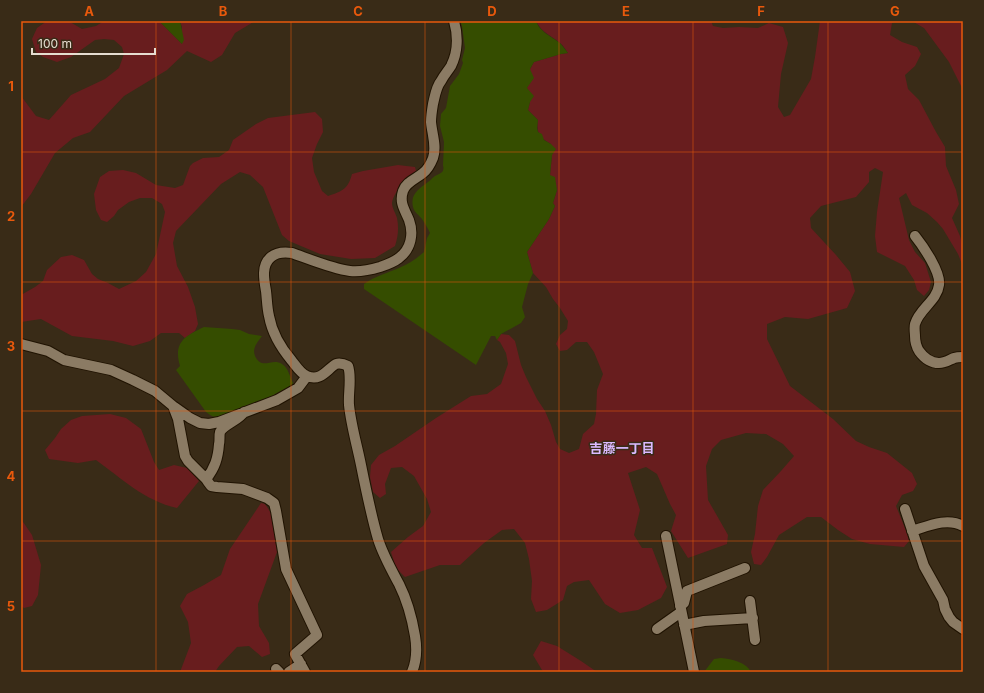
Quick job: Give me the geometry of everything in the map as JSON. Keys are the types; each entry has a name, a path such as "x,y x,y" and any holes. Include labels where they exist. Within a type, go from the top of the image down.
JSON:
{"street":[{"path":"412,672 416,657 416,643 413,625 399,584 384,555 372,516 349,405 350,371 348,366 337,364 321,376 314,377 307,376 296,367 283,350 272,327 269,316 264,276 266,263 271,257 285,252 343,270 360,271 375,269 391,263 398,259 408,249 412,234 411,226 402,204 402,196 404,189 410,182 423,173 433,158 433,104 439,82 451,65 455,53 457,39 454,21"},
{"path":"915,236 922,244 936,269 940,283 938,292 919,316 915,324 915,344 925,358 931,362 940,363 954,358 963,357"},
{"path":"21,344 48,351 64,360 111,370 155,391 190,418 210,424 277,400 298,388 307,376"},
{"path":"173,406 178,419 185,456 188,462 206,479 211,486 243,489 267,498 274,503 286,569 317,635 296,654 303,668 289,672"},
{"path":"206,479 213,470 217,459 220,432 223,428 242,416 244,412"},
{"path":"905,509 924,566 943,600 949,617 963,629"},
{"path":"912,531 944,522 959,523 963,526"},
{"path":"666,536 694,672"},
{"path":"657,629 681,609 687,591 745,568"},
{"path":"750,601 755,640"},
{"path":"684,625 704,620 752,618"}],"shaded area":[{"path":"47,21 70,22 82,29 96,26 104,21 159,21 182,44 182,27 180,21 255,21 235,33 222,55 211,62 187,51 167,70 124,96 90,132 73,138 55,153 31,194 21,207 21,96 36,116 49,120 71,95 105,79 119,68 124,54 122,47 114,40 104,39 95,40 71,57 57,62 43,57 36,52 32,39 37,28"},
{"path":"159,21 180,21 184,40 182,44"},
{"path":"460,21 536,21 545,33 560,43 568,53 534,62 530,69 534,78 527,88 534,96 530,102 528,110 538,120 538,132 542,134 544,140 556,149 552,155 550,175 555,177 557,190 553,203 555,206 549,219 527,252 533,273 528,284 522,307 525,317 521,323 501,334 497,340 495,336 491,336 476,365 364,289 364,284 368,281 407,264 424,252 427,238 430,233 422,219 415,212 412,202 416,192 443,170 444,142 440,126 441,114 446,108 450,86 459,74 463,63 462,60 465,48"},
{"path":"536,21 711,21 713,26 723,28 758,28 769,23 783,27 788,43 781,74 778,107 784,117 790,115 811,79 820,21 897,21 892,23 890,35 902,42 917,47 921,54 915,66 905,75 908,89 919,100 945,147 946,166 956,190 959,204 952,218 960,236 963,248 963,264 943,229 927,213 912,205 906,193 899,198 909,240 915,252 925,263 931,282 929,290 924,296 917,290 914,280 905,266 877,252 875,236 883,172 875,168 869,172 869,182 856,197 821,206 810,218 811,228 850,272 855,291 847,308 808,319 785,317 767,324 767,339 790,386 833,419 856,441 887,453 912,473 917,484 913,491 902,495 896,506 909,541 904,547 870,544 852,539 821,517 807,517 779,535 761,565 754,564 751,552 755,534 758,506 763,490 794,456 783,444 766,434 746,433 721,440 712,449 706,466 708,500 728,535 727,544 688,558 671,531 676,515 657,474 646,467 628,473 640,510 634,535 642,548 652,548 667,587 661,598 638,610 620,613 605,604 589,580 574,582 567,586 563,600 547,610 536,612 531,599 532,581 525,543 514,529 502,530 484,543 460,565 440,565 405,577 396,568 391,552 423,526 431,512 427,499 414,476 402,467 391,468 385,484 386,494 380,498 373,492 370,477 371,465 379,455 471,396 487,394 501,384 508,364 506,353 500,342 497,340 501,334 509,335 515,341 521,365 526,377 545,411 560,449 569,453 579,449 583,434 594,424 597,390 603,374 594,352 587,342 576,342 567,350 560,351 556,344 560,335 567,329 568,321 546,287 533,273 527,252 549,219 555,206 553,203 557,190 550,175 552,155 551,144 544,140 540,135 538,132 538,120 528,110 530,102 527,88 530,69 534,62 568,53 561,44 547,34 538,25"},
{"path":"912,21 963,21 963,90 949,62 924,28"},
{"path":"315,112 322,119 323,132 312,158 314,172 322,191 328,196 338,193 344,189 349,183 352,174 398,165 415,167 416,171 398,189 393,198 392,203 398,225 395,246 375,258 351,259 320,254 289,241 282,235 263,187 250,175 240,172 221,184 176,231 173,243 177,266 188,287 195,307 198,324 195,331 185,338 179,333 161,333 150,341 133,346 113,341 72,336 41,319 21,322 21,295 43,281 47,270 61,257 72,255 84,260 92,274 98,279 119,289 136,281 146,272 156,254 165,212 162,204 152,198 140,198 129,202 118,210 107,222 101,220 96,210 94,194 100,177 109,171 123,170 136,173 156,185 175,188 183,185 190,166 193,163 203,158 219,157 229,150 233,140 256,124 268,118"},
{"path":"204,327 240,330 249,334 262,336 255,348 255,356 261,363 278,362 284,365 293,383 292,385 262,401 219,417 209,414 206,412 176,370 180,366 178,351 182,341 186,337"},
{"path":"110,414 126,418 141,429 154,462 159,470 174,465 187,468 199,481 177,508 154,500 134,488 96,460 78,463 49,459 45,450 61,429 71,420 82,416"},
{"path":"261,503 265,504 271,513 277,552 258,604 259,626 269,643 270,654 262,657 249,646 237,647 215,672 180,672 191,643 188,622 180,606 187,594 221,575 230,549"},
{"path":"21,519 32,535 41,565 38,595 32,606 24,608 21,606"},
{"path":"541,641 557,646 597,672 544,672 533,655"},
{"path":"721,658 742,663 751,672 704,672 714,659"}],"district":[{"name":"吉藤一丁目","path":"622,448"}]}
